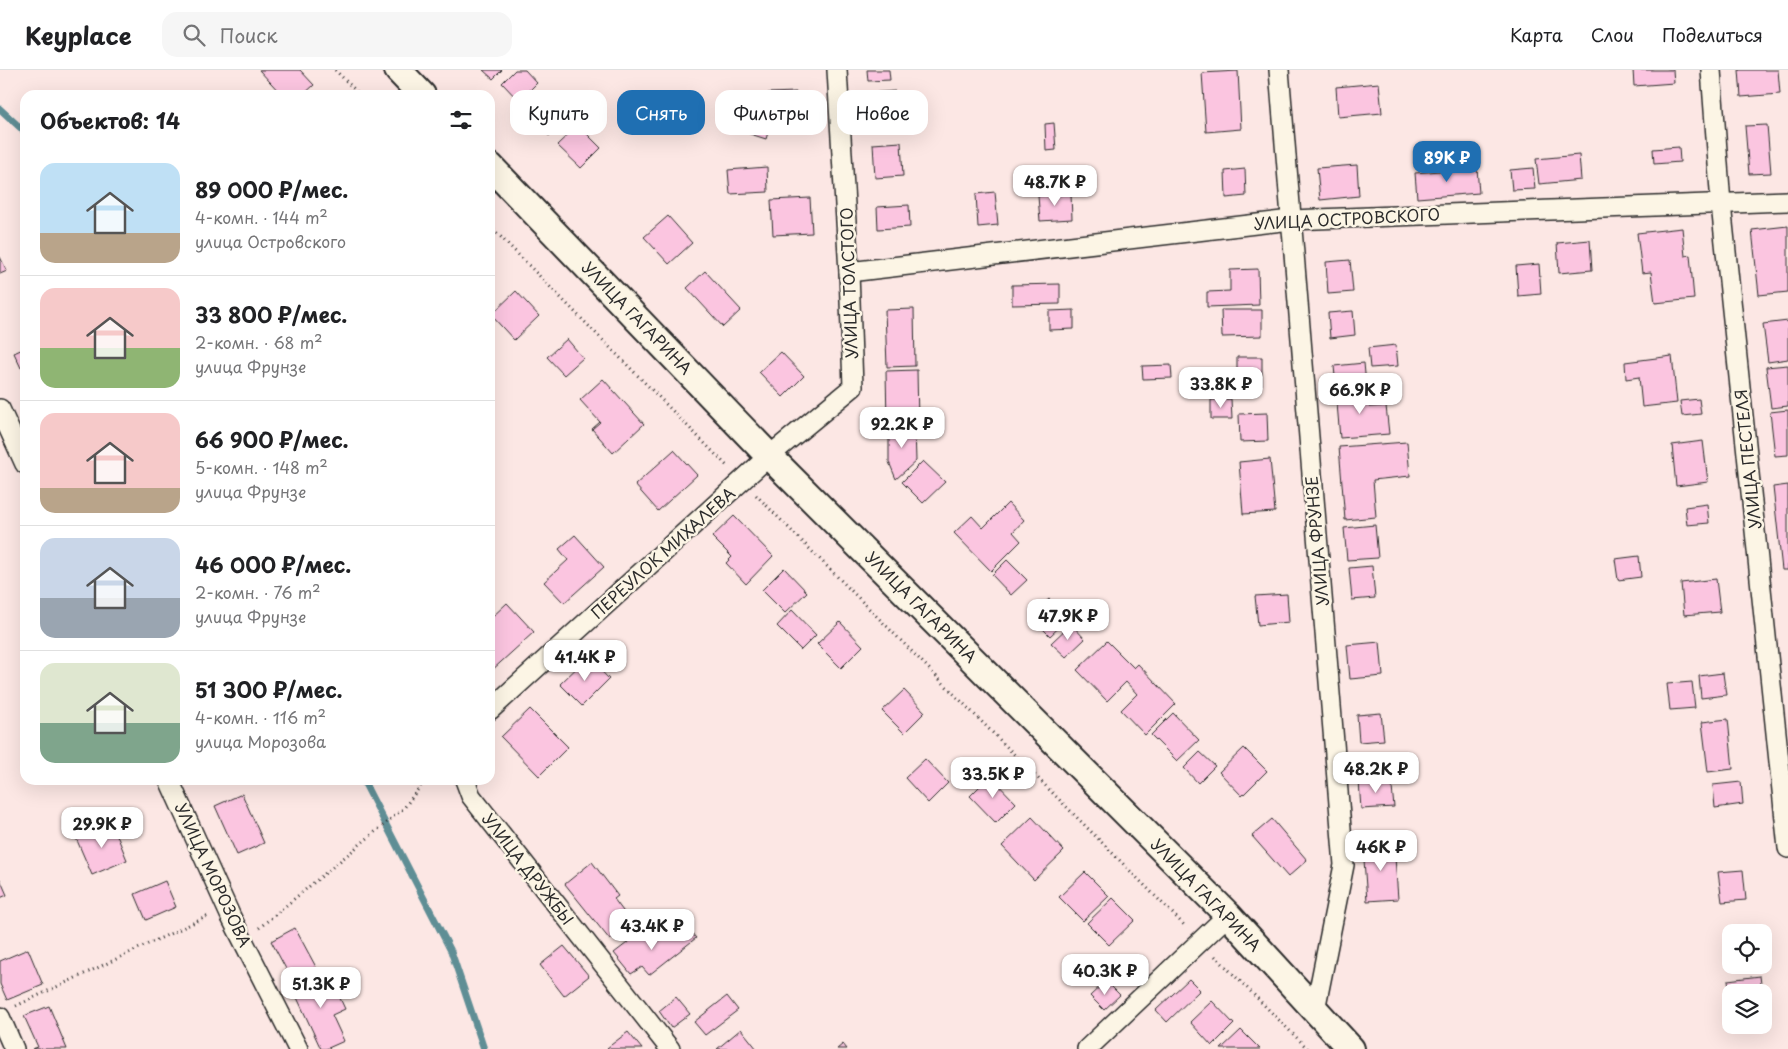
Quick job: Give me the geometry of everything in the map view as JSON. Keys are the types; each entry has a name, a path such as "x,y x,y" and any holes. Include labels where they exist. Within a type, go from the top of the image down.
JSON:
{"main road":[{"path":"398,70 417,90"},
{"name":"УЛИЦА ГАГАРИНА","path":"495,171 769,456 1228,915 1351,1049"}],"street":[{"name":"УЛИЦА ТОЛСТОГО","path":"769,456 853,387 850,272 837,70"},
{"name":"УЛИЦА ФРУНЗЕ","path":"1279,70 1344,865 1315,1010"},
{"name":"УЛИЦА ПЕСТЕЛЯ","path":"1711,70 1721,204 1788,848"},
{"name":"УЛИЦА ОСТРОВСКОГО","path":"850,272 1291,220 1788,201"},
{"path":"0,409 20,453"},
{"name":"ПЕРЕУЛОК МИХАЛЕВА","path":"495,705 769,456"},
{"name":"УЛИЦА МОРОЗОВА","path":"171,785 226,907 298,1049"},
{"name":"УЛИЦА ДРУЖБЫ","path":"466,785 472,796 670,1049"},
{"path":"1087,1049 1228,915"},
{"path":"4,1013 14,1049"}],"path":[{"path":"335,70 355,90"},
{"path":"495,231 1308,1049"},
{"path":"243,941 404,808 421,785"},
{"path":"4,1013 226,907"}],"building":[{"path":"259,70 300,70 314,85 308,90 277,90"},
{"path":"483,70 502,70 493,79"},
{"path":"515,70 525,70 537,83 530,90 510,91 502,83"},
{"path":"867,70 889,70 890,80 868,81"},
{"path":"1633,70 1673,70 1674,83 1634,86"},
{"path":"1739,70 1778,70 1780,94 1741,97"},
{"path":"1238,71 1241,129 1206,132 1202,73"},
{"path":"1379,83 1382,113 1338,117 1336,87"},
{"path":"1054,123 1056,150 1046,151 1045,124"},
{"path":"1767,125 1771,173 1749,174 1745,126"},
{"path":"568,135 588,135 601,148 581,168 557,145"},
{"path":"753,135 767,135 766,139"},
{"path":"901,142 903,176 875,178 873,144"},
{"path":"1679,147 1680,162 1654,164 1653,149"},
{"path":"1579,155 1581,180 1539,184 1536,159"},
{"path":"1357,165 1359,196 1320,200 1317,168"},
{"path":"767,167 768,192 730,194 728,170"},
{"path":"1477,168 1479,193 1417,198 1415,173"},
{"path":"1533,168 1535,189 1512,190 1510,170"},
{"path":"1245,169 1246,196 1226,198 1225,171"},
{"path":"995,192 998,225 978,227 976,194"},
{"path":"1071,194 1072,219 1040,221 1038,196"},
{"path":"810,198 812,233 773,235 771,200"},
{"path":"909,205 910,227 878,229 877,207"},
{"path":"668,216 692,243 669,264 644,237"},
{"path":"1788,226 1788,292 1759,295 1752,230"},
{"path":"1682,228 1685,256 1690,255 1694,299 1655,303 1651,272 1642,273 1637,233"},
{"path":"1590,240 1592,270 1559,273 1557,243"},
{"path":"0,257 7,271 0,274"},
{"path":"1350,260 1353,292 1328,294 1326,262"},
{"path":"1539,264 1541,294 1518,296 1516,266"},
{"path":"1258,269 1259,305 1207,307 1207,292 1230,291 1230,270"},
{"path":"705,271 741,310 723,327 687,288"},
{"path":"1060,284 1060,304 1012,305 1012,285"},
{"path":"516,291 539,316 514,340 495,319 495,311"},
{"path":"914,309 915,366 887,367 885,310"},
{"path":"1074,310 1074,329 1049,330 1049,311"},
{"path":"1221,310 1262,310 1262,336 1222,337"},
{"path":"1353,311 1355,335 1330,338 1328,313"},
{"path":"1788,321 1788,359 1768,362 1763,324"},
{"path":"567,339 583,358 564,375 547,357"},
{"path":"1396,345 1398,366 1370,368 1368,348"},
{"path":"20,350 20,366 14,353"},
{"path":"781,352 804,376 783,397 759,372"},
{"path":"1672,356 1677,403 1642,407 1639,377 1626,379 1625,362"},
{"path":"1237,357 1262,357 1262,385 1237,386"},
{"path":"1364,363 1366,385 1336,387 1334,366"},
{"path":"1171,365 1172,378 1143,379 1142,366"},
{"path":"1788,365 1788,406 1771,408 1766,367"},
{"path":"917,370 918,422 887,423 886,371"},
{"path":"603,379 644,424 613,453 592,429 600,422 580,400"},
{"path":"1367,389 1369,407 1386,406 1389,434 1340,438 1336,392"},
{"path":"1231,399 1232,419 1211,419 1211,400"},
{"path":"1699,399 1701,414 1682,416 1680,401"},
{"path":"1788,410 1788,455 1775,456 1770,412"},
{"path":"1267,413 1268,441 1240,442 1239,414"},
{"path":"915,427 916,461 896,479 889,462 889,428"},
{"path":"1703,441 1708,482 1676,486 1672,445"},
{"path":"1407,442 1410,476 1373,480 1376,517 1345,520 1339,447"},
{"path":"674,450 697,475 658,511 635,485"},
{"path":"1270,459 1275,512 1243,514 1239,462"},
{"path":"923,461 945,482 923,503 902,482"},
{"path":"1788,485 1788,570 1782,570 1773,487"},
{"path":"1008,503 1024,520 1013,532 1021,541 991,571 954,533 972,516 983,528"},
{"path":"1707,504 1709,523 1687,525 1685,507"},
{"path":"734,516 773,556 746,584 726,563 732,557 712,537"},
{"path":"1375,525 1378,558 1347,560 1344,528"},
{"path":"575,535 604,567 564,603 544,582 568,560 559,549"},
{"path":"1639,556 1641,577 1618,580 1615,559"},
{"path":"1007,560 1027,580 1011,595 992,575"},
{"path":"1372,566 1375,598 1352,600 1349,568"},
{"path":"784,568 807,592 785,613 762,590"},
{"path":"1716,579 1720,612 1684,615 1681,583"},
{"path":"1287,594 1289,622 1258,625 1255,596"},
{"path":"1049,599 1068,619 1050,636 1030,616"},
{"path":"507,603 534,632 495,667 495,614"},
{"path":"792,610 816,635 801,650 777,626"},
{"path":"840,622 863,646 841,668 817,644"},
{"path":"1071,624 1085,639 1066,657 1051,643"},
{"path":"1107,641 1134,668 1138,664 1176,704 1145,735 1121,710 1137,694 1126,682 1107,701 1077,670"},
{"path":"1380,642 1383,676 1350,679 1347,645"},
{"path":"588,657 609,679 582,706 560,684"},
{"path":"1723,673 1726,695 1701,698 1699,676"},
{"path":"1692,682 1695,708 1670,710 1667,684"},
{"path":"904,690 925,712 904,733 882,711"},
{"path":"530,709 568,747 539,776 501,737"},
{"path":"1173,713 1199,740 1177,761 1151,735"},
{"path":"1381,713 1384,740 1359,742 1357,715"},
{"path":"1728,719 1733,769 1708,772 1702,722"},
{"path":"1244,748 1267,771 1242,796 1219,772"},
{"path":"1200,752 1215,766 1198,783 1184,768"},
{"path":"925,759 948,783 928,803 905,778"},
{"path":"969,759 980,771 963,787 952,775"},
{"path":"990,776 1016,803 996,823 970,796"},
{"path":"1391,778 1394,807 1361,809 1359,781"},
{"path":"1741,782 1743,804 1715,808 1713,785"},
{"path":"242,794 264,843 237,855 215,806"},
{"path":"1032,817 1064,851 1034,880 1002,846"},
{"path":"1272,819 1307,860 1288,877 1252,836"},
{"path":"112,823 127,860 92,875 76,838"},
{"path":"1394,843 1398,899 1367,901 1363,846"},
{"path":"592,862 618,896 614,899 632,923 610,940 565,884"},
{"path":"1743,870 1746,900 1722,902 1718,872"},
{"path":"1085,872 1109,896 1083,921 1059,897"},
{"path":"0,879 7,895 0,898"},
{"path":"165,881 176,907 146,920 135,894"},
{"path":"1113,898 1135,920 1109,945 1087,923"},
{"path":"295,928 316,967 292,980 271,941"},
{"path":"678,929 682,935 689,930 696,938 649,975 642,967 631,974 614,953 644,930 654,944 672,930 674,932"},
{"path":"564,946 589,976 564,996 540,965"},
{"path":"28,949 43,985 7,1000 0,984 0,961"},
{"path":"328,972 345,1009 332,1015 344,1041 326,1049 321,1049 293,989"},
{"path":"1760,976 1761,984 1728,984 1728,980"},
{"path":"1189,979 1200,990 1167,1022 1156,1010"},
{"path":"1106,981 1120,995 1104,1010 1090,996"},
{"path":"727,996 738,1010 705,1035 694,1022"},
{"path":"676,997 690,1014 671,1028 659,1011"},
{"path":"1212,1001 1234,1024 1212,1046 1190,1022"},
{"path":"49,1006 67,1049 32,1049 38,1047 24,1016"},
{"path":"741,1029 757,1049 717,1049"},
{"path":"1241,1030 1260,1049 1221,1049"},
{"path":"628,1032 642,1049 607,1048"},
{"path":"843,1044 847,1049 837,1049"}],"waterway":[{"path":"0,109 20,127"},
{"path":"366,785 451,951 484,1049"}]}
